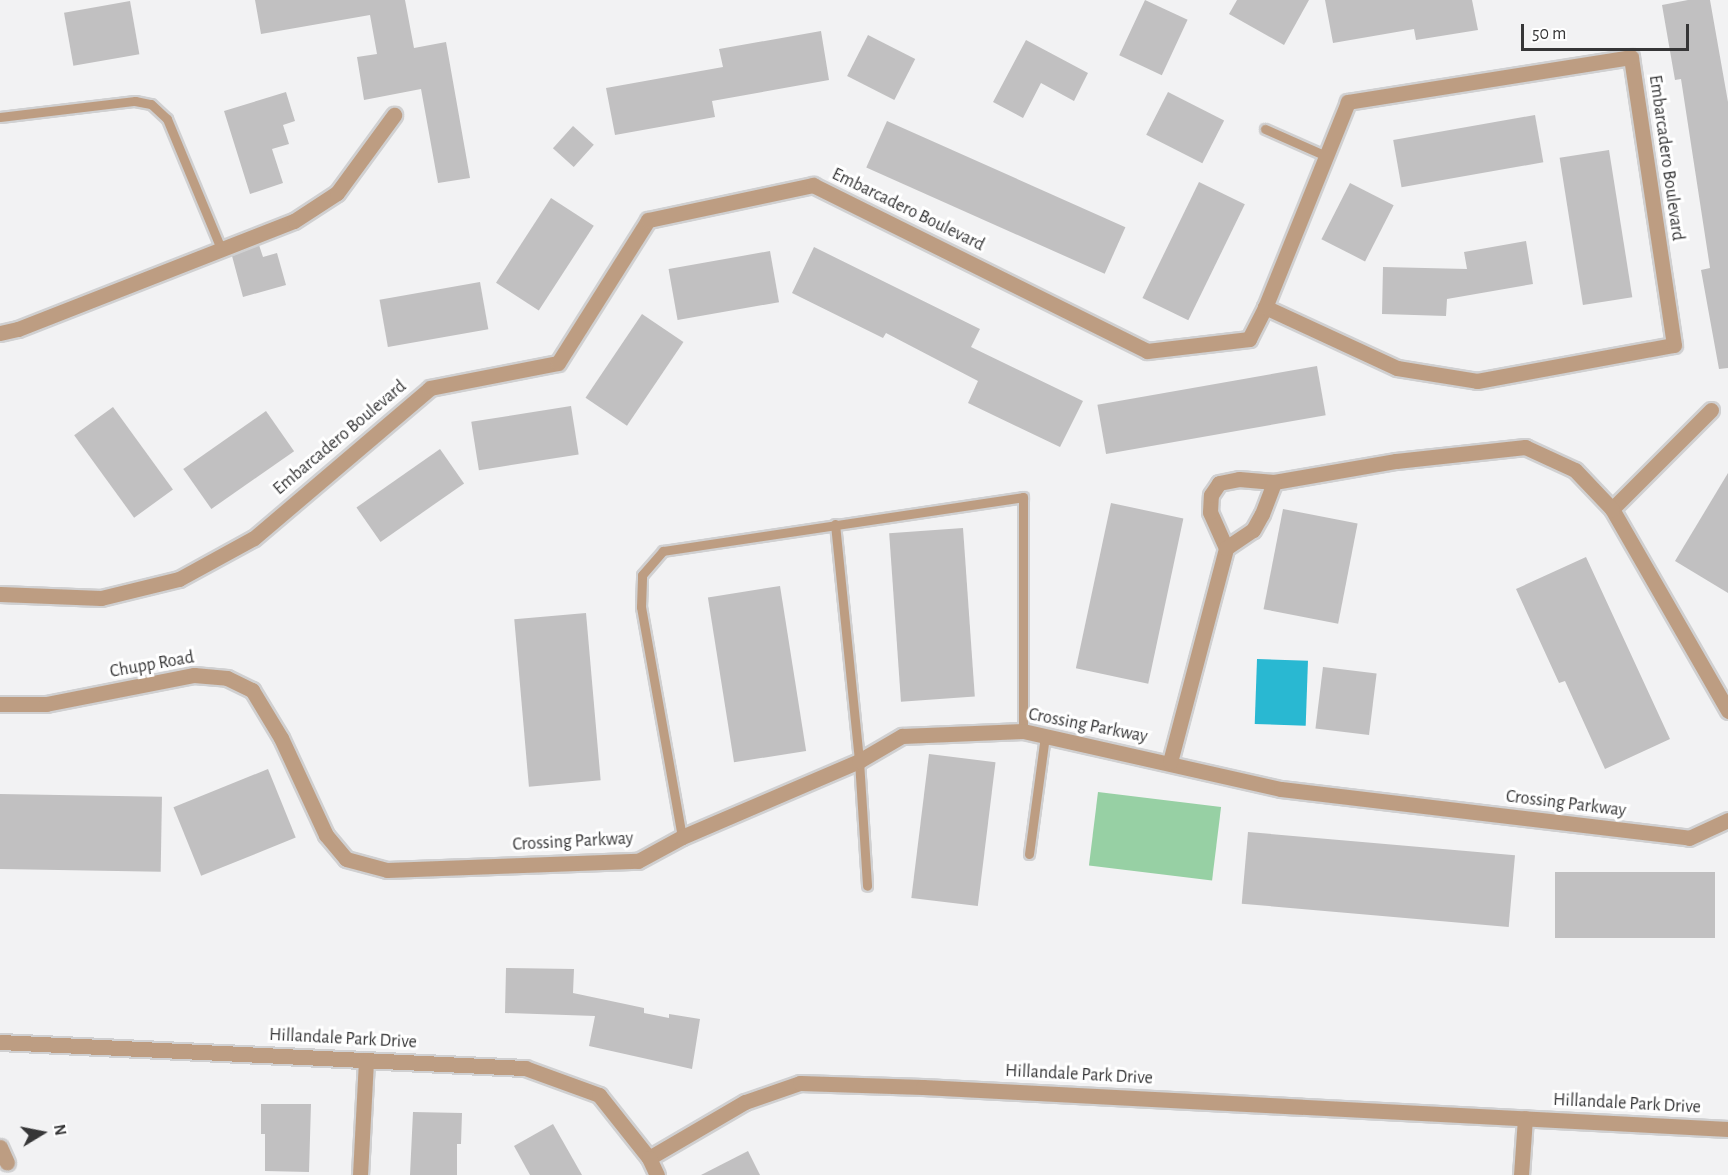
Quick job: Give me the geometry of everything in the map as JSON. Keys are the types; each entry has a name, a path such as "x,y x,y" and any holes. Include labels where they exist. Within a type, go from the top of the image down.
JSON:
{"street":[{"name":"Embarcadero Boulevard","path":"0,594 101,598 179,579 254,538 430,387 558,363 648,220 813,185 1147,351 1249,339 1265,308 1348,102 1631,57 1674,345 1477,381 1397,368 1265,308"},
{"path":"0,333 18,329 294,221 337,193 394,115"},
{"path":"1612,509 1711,410"},
{"path":"1170,762 1226,548 1210,512 1211,495 1219,483 1239,479 1274,482 1396,461 1525,447 1575,470 1612,509 1728,711"},
{"path":"1226,548 1253,530 1263,514 1274,482"},
{"name":"Chupp Road","path":"0,704 46,704 194,675 227,678 252,690 281,738"},
{"name":"Crossing Parkway","path":"281,738 326,835 346,859 387,870 638,861 682,837 859,761 902,736 1023,731 1170,762 1281,789 1689,838 1728,820"},
{"name":"Hillandale Park Drive","path":"0,1042 525,1068 600,1095 649,1158 657,1175"},
{"path":"360,1175 366,1060"},
{"name":"Hillandale Park Drive","path":"649,1158 745,1102 800,1083 923,1087 1728,1129"},
{"path":"1521,1175 1525,1118"},
{"path":"0,1147 7,1163"}],"lane":[{"path":"0,117 135,101 151,104 167,119 221,249"},
{"path":"1265,129 1326,156"},
{"path":"682,837 641,607 642,575 663,551 1023,497 1023,731"},
{"path":"835,524 859,761 867,886"},
{"path":"1029,854 1045,735"}],"green space":[{"path":"1098,792 1221,807 1212,881 1089,865"}],"water":[{"path":"1257,659 1308,661 1306,726 1255,724"}],"building":[{"path":"255,0 405,0 414,48 446,42 470,178 438,183 421,89 364,100 357,57 377,54 370,15 261,34"},
{"path":"1145,0 1188,20 1162,75 1119,55"},
{"path":"1237,0 1309,0 1284,45 1229,14"},
{"path":"1325,0 1472,0 1478,30 1416,40 1414,29 1333,43"},
{"path":"1688,0 1710,0 1728,102 1728,368 1719,369 1701,270 1710,268 1681,79 1675,80 1662,5"},
{"path":"130,1 139,54 73,66 64,13"},
{"path":"821,31 829,80 712,101 715,117 615,135 606,88 723,67 719,49"},
{"path":"868,35 915,59 894,100 847,76"},
{"path":"1026,40 1088,73 1074,101 1041,83 1023,118 993,102"},
{"path":"286,92 295,121 283,125 289,144 272,149 283,183 250,194 224,111"},
{"path":"1168,92 1224,121 1202,163 1146,135"},
{"path":"1535,115 1543,162 1402,187 1393,140"},
{"path":"887,121 1125,227 1105,274 866,168"},
{"path":"573,126 594,145 574,167 553,148"},
{"path":"1609,150 1632,297 1583,305 1560,158"},
{"path":"1199,182 1245,204 1188,320 1142,298"},
{"path":"1350,183 1394,205 1365,261 1321,239"},
{"path":"551,198 594,226 539,310 496,283"},
{"path":"1526,241 1533,284 1447,299 1446,316 1382,314 1383,267 1467,269 1464,252"},
{"path":"259,245 263,257 277,253 286,285 243,297 232,256"},
{"path":"814,247 980,329 971,347 1083,401 1060,447 968,403 978,381 886,333 883,338 792,293"},
{"path":"770,251 779,302 678,320 669,269"},
{"path":"480,282 488,329 388,347 380,300"},
{"path":"642,314 683,342 627,426 586,398"},
{"path":"1317,366 1326,415 1106,454 1097,405"},
{"path":"571,406 579,454 479,470 471,422"},
{"path":"113,407 173,490 134,518 74,435"},
{"path":"266,411 294,451 211,509 183,469"},
{"path":"440,449 464,483 381,542 356,508"},
{"path":"1728,473 1728,593 1675,561"},
{"path":"1111,503 1183,518 1148,684 1076,668"},
{"path":"1283,509 1358,524 1338,624 1264,609"},
{"path":"963,528 975,697 901,702 889,533"},
{"path":"1586,557 1670,739 1605,769 1565,681 1559,683 1516,589"},
{"path":"780,586 806,751 734,762 708,597"},
{"path":"586,613 601,780 529,787 514,619"},
{"path":"1323,667 1377,674 1369,735 1315,729"},
{"path":"929,754 996,762 978,906 911,898"},
{"path":"268,769 296,838 201,876 173,807"},
{"path":"0,794 162,797 161,872 0,869"},
{"path":"1248,832 1515,855 1509,927 1242,904"},
{"path":"1555,872 1715,872 1715,938 1555,938"},
{"path":"506,968 574,969 573,993 644,1008 644,1013 669,1018 669,1014 700,1019 692,1069 589,1046 595,1016 505,1013"},
{"path":"261,1104 311,1104 309,1172 265,1171 265,1134 261,1134"},
{"path":"413,1112 462,1113 461,1144 457,1144 457,1175 410,1175"},
{"path":"553,1124 582,1175 530,1175 514,1146"},
{"path":"748,1151 760,1175 701,1175"}]}
